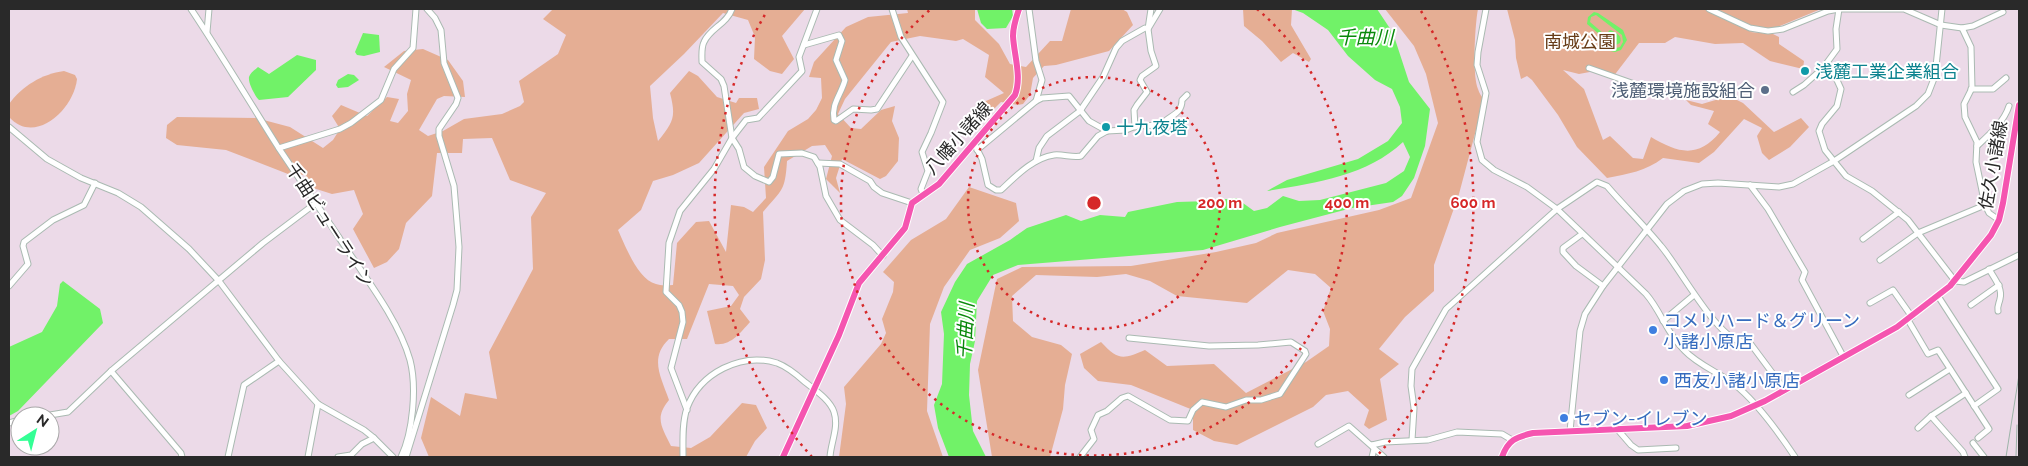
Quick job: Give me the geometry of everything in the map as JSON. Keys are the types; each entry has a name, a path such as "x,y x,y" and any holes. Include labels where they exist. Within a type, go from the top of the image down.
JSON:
{"main road":[{"name":"八幡小諸線","path":"912,203 939,184 976,147 1011,101 1018,86 1013,37 1014,25 1020,9"},
{"name":"佐久小諸線","path":"1512,440 1533,433 1695,425 1731,416 1786,390 1843,356 1890,332 1955,281 1991,235 1999,220 2003,203 2019,104"},
{"path":"782,457 839,335 860,283 905,228 912,203"},
{"path":"1502,457 1512,440"}],"street":[{"name":"千曲ビューライン","path":"191,9 397,330 410,360 413,397 410,424 401,457"},
{"path":"207,32 209,9"},
{"path":"279,148 340,129 381,100 394,69 413,48 416,9"},
{"path":"406,457 457,290 459,247 454,186 438,136 458,98 444,63 441,30 435,18 427,9"},
{"path":"732,9 724,22 704,42 702,62 721,79 724,86 732,138 746,170 767,182 773,177 779,154 802,153 814,157 818,163 826,196 840,220 873,245 883,256"},
{"path":"687,410 671,368 683,322 679,305 666,292 669,244 680,211 714,169 732,138 746,120 758,118 799,76 802,68 799,57 817,9"},
{"path":"892,9 901,37 943,102 932,133 922,152 928,171 921,189 923,194"},
{"path":"1029,9 1036,60 1042,80 1036,101"},
{"path":"1135,126 1134,110 1147,92 1140,80 1142,76 1156,66 1151,51 1148,29 1151,9"},
{"path":"1148,29 1160,9"},
{"path":"1486,9 1477,65 1486,93 1478,142 1482,160 1494,170 1527,187 1557,209 1650,298 1671,336 1685,352 1695,361 1735,385 1783,438 1795,457"},
{"path":"1709,9 1750,28 1768,31 1783,30 1828,11 1839,10 1904,9 1941,25 1962,28 1973,26 2003,12"},
{"path":"1570,431 1582,322 1591,302 1668,204 1676,196 1702,184 1750,184 1779,187 1793,184 1834,161 1916,106 1928,94 1935,76 1942,9"},
{"path":"1793,92 1823,68 1837,49 1836,29 1839,10"},
{"path":"1036,160 1039,148 1047,136 1080,111 1103,77 1116,48 1122,41 1145,28 1148,29"},
{"path":"1962,28 1971,47 1971,89 1964,104 1965,117 1977,142 1976,162 1985,205 1989,213 1999,220"},
{"path":"804,45 840,35 842,41 836,60 844,80 834,102 833,113 834,120 836,121 853,109 876,109 912,56"},
{"path":"1589,68 1662,94"},
{"path":"1823,68 1836,78 1841,89 1837,106 1819,130 1825,150 1846,176 1872,191 1899,212 1918,233 1955,281 1964,282 2019,255"},
{"path":"1971,89 1993,89 2006,78"},
{"path":"1107,131 1089,121 1069,96 1042,98 976,147 982,159 988,186 1000,190 1036,160 1050,155 1081,156 1098,136 1107,131 1126,130 1135,126 1161,125 1165,120 1176,114 1182,106 1182,100 1187,95"},
{"path":"1977,146 1990,135 2008,112 2009,106"},
{"path":"9,127 47,159 118,193 141,207 189,249 219,281 279,361 318,404 374,438 393,457"},
{"path":"9,134 18,136"},
{"path":"818,163 840,164 870,181 882,193 912,203"},
{"path":"1412,440 1414,408 1410,386 1412,369 1446,309 1557,209 1597,182 1607,186 1662,246 1694,295 1720,327 1737,341 1750,343 1786,390"},
{"path":"9,286 28,264 23,246 24,242 53,220 84,205 95,183"},
{"path":"1750,184 1768,209 1805,272 1802,280 1843,356"},
{"path":"60,413 68,412 111,371 263,243 316,203"},
{"path":"1880,260 1918,233 1985,205"},
{"path":"1863,239 1899,212"},
{"path":"1582,234 1563,248 1563,252 1576,266 1603,286"},
{"path":"1989,269 1999,285 2001,298 1997,307 1998,311"},
{"path":"1971,305 1999,285"},
{"path":"1870,304 1892,290 1910,318 1928,354 1938,350 1989,429 1978,438"},
{"path":"1663,321 1694,295"},
{"path":"1938,296 1998,389 1974,406"},
{"path":"1080,457 1094,439 1090,430 1094,419 1122,398 1128,396 1136,399 1154,412 1170,420 1188,421 1193,410 1202,402 1226,407 1246,400 1261,400 1280,394 1306,354 1306,351 1290,342 1208,346 1130,338"},
{"path":"682,457 687,410 693,395 719,369 757,360 779,364 792,371 826,400 834,412 835,432 830,457"},
{"path":"228,457 244,385 279,361"},
{"path":"1908,395 1950,369"},
{"path":"111,371 133,394 181,453 182,457"},
{"path":"1918,428 1931,416 1966,393"},
{"path":"308,457 318,404"},
{"path":"1931,416 1966,457"},
{"path":"1318,444 1349,426 1384,457"},
{"path":"1618,430 1638,450 1676,448"},
{"path":"1372,445 1384,442 1428,440 1457,432 1502,434 1512,440"},
{"path":"338,457 351,455 362,444 374,438"},
{"path":"1973,443 1984,457"},
{"path":"1372,445 1374,449 1372,457"}],"green space":[{"path":"553,9 805,9 782,36 794,59 782,74 770,71 754,59 755,37 748,20 723,13 650,86 653,118 658,141 672,118 673,108 670,93 689,71 698,76 717,97 736,103 739,98 757,98 759,109 744,113 699,163 673,175 653,181 641,210 618,230 628,253 643,276 649,281 662,285 673,285 677,243 696,222 709,221 726,252 731,205 744,207 753,212 766,198 764,167 788,131 808,119 816,110 822,98 821,78 809,77 814,62 846,27 868,17 908,13 907,9 975,9 975,20 999,44 1010,64 1026,67 1050,41 1062,41 1071,9 1122,9 1127,12 1133,25 1109,51 1056,65 1044,66 1033,78 1030,95 1023,104 1001,102 978,125 970,113 977,105 1004,93 985,77 989,55 963,39 956,41 920,36 891,42 845,99 838,114 851,128 861,129 881,110 895,106 892,121 899,138 898,161 886,176 880,179 842,159 836,178 840,193 826,179 832,156 825,145 812,146 787,161 784,185 763,212 765,260 761,279 744,297 740,309 750,322 730,341 715,344 707,311 731,306 739,295 733,286 709,284 687,339 669,339 659,353 658,368 669,400 664,406 661,423 671,446 691,448 710,437 742,403 756,405 767,428 755,441 746,457 429,457 421,438 431,397 460,416 465,393 497,399 489,352 533,269 531,217 546,193 510,180 492,138 463,139 462,153 437,153 432,196 406,223 399,249 387,262 374,268 353,229 363,214 354,190 332,194 310,187 305,175 288,174 226,150 177,145 166,138 167,125 177,117 256,118 290,127 323,148 333,140 340,129 332,116 341,105 367,116 387,97 399,99 390,121 398,123 408,111 407,94 411,80 384,67 404,51 423,49 448,60 463,81 465,97 444,96 437,99 419,130 428,136 443,131 464,119 502,114 520,106 524,102 519,81 558,54 566,35 543,19"},
{"path":"1243,9 1292,9 1291,25 1311,59 1309,62 1293,53 1281,62 1262,41 1244,26"},
{"path":"1385,9 1478,9 1475,37 1475,73 1478,90 1484,100 1459,194 1434,265 1434,291 1405,317 1379,349 1399,364 1380,379 1387,420 1369,429 1364,425 1369,410 1348,391 1326,395 1313,407 1237,445 1214,441 1193,430 1193,410 1131,385 1098,381 1084,368 1080,354 1101,342 1116,355 1125,357 1145,350 1167,366 1214,364 1246,393 1306,362 1329,346 1330,329 1323,311 1331,288 1315,274 1288,270 1247,303 1177,296 1150,281 1126,274 1097,277 1036,275 1012,296 1013,321 1032,337 1061,345 1072,354 1065,385 1063,409 1050,457 992,457 978,370 997,279 1022,267 1131,266 1216,252 1256,243 1277,233 1379,210 1411,198 1438,123 1426,74 1414,46"},
{"name":"南城公園","path":"1507,9 1821,9 1768,31 1750,32 1773,34 1779,37 1779,44 1804,61 1803,69 1770,61 1743,43 1715,44 1675,37 1665,43 1639,43 1613,77 1595,71 1579,74 1563,70 1584,89 1603,140 1610,136 1633,158 1643,159 1651,137 1670,147 1687,151 1696,150 1712,141 1720,132 1708,124 1714,111 1691,105 1686,100 1702,104 1729,96 1743,103 1774,132 1801,118 1809,127 1790,147 1769,160 1762,153 1757,136 1762,128 1744,119 1714,152 1699,163 1663,158 1643,169 1607,178 1577,147 1558,115 1532,80 1527,76 1521,79 1516,58 1515,40"},
{"path":"64,71 75,75 77,79 69,102 52,120 41,126 30,128 19,125 9,117 9,104 26,86 40,78"},
{"path":"969,187 1016,203 1019,221 1000,238 970,250 944,287 930,324 927,411 943,457 839,457 846,404 844,387 881,344 886,333 882,319 893,292 894,282 883,272 911,240 946,219"}],"water":[{"path":"977,9 1012,9 1013,16 1006,28 987,29 981,23"},
{"name":"千曲川","path":"1292,9 1377,9 1393,33 1409,82 1430,109 1425,146 1414,178 1402,196 1393,202 1352,208 1203,250 1018,265 993,275 977,301 975,341 970,364 969,395 973,431 986,457 949,457 938,428 934,405 942,384 944,334 941,312 955,282 967,264 1010,240 1027,228 1066,215 1081,221 1100,215 1125,217 1128,212 1177,202 1236,198 1254,211 1267,208 1283,196 1299,201 1320,200 1386,183 1404,171 1410,157 1403,142 1389,154 1357,170 1322,181 1267,191 1287,180 1358,159 1388,141 1402,123 1400,107 1392,89 1375,80 1348,56 1328,30 1303,13"},
{"path":"1594,12 1598,13 1623,30 1627,40 1621,50 1615,52 1606,50 1599,34 1587,24 1588,17","holes":["1596,15 1622,35 1623,42 1620,47 1612,49 1606,45 1604,34 1590,22 1591,17"]},
{"path":"1610,30 1620,36 1620,43 1616,45 1609,42 1607,33"},
{"path":"363,33 379,35 380,52 364,56 357,55 355,52"},
{"path":"297,55 316,60 316,70 288,97 259,100 250,83 249,77 251,73 258,67 269,74"},
{"path":"348,74 354,75 359,80 348,87 338,88 336,85 338,80"},
{"path":"63,281 100,309 103,323 23,406 10,406 9,416 9,347 42,332 57,306 60,284"}],"railway":[{"path":"2006,457 2019,375"},
{"path":"2016,457 2017,425"}],"place":[{"name":"浅麓工業企業組合","path":"1805,71"},
{"name":"浅麓環境施設組合","path":"1765,90"},
{"name":"十九夜塔","path":"1106,127"},
{"name":"コメリハード＆グリーン 小諸小原店","path":"1653,330"},
{"name":"西友小諸小原店","path":"1664,380"},
{"name":"セブン-イレブン","path":"1564,418"}]}
